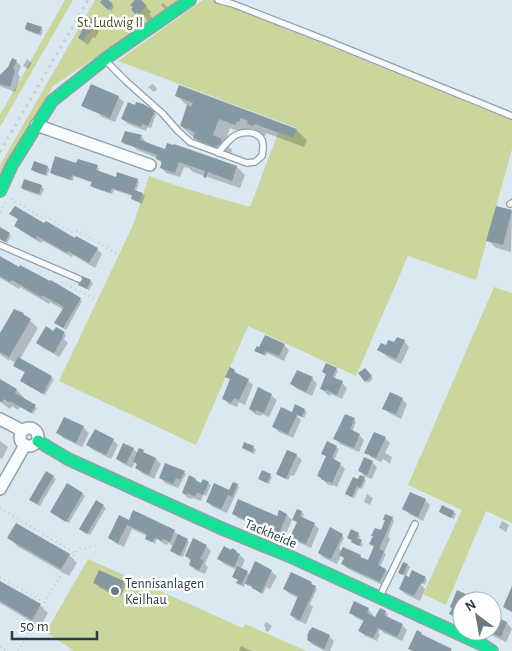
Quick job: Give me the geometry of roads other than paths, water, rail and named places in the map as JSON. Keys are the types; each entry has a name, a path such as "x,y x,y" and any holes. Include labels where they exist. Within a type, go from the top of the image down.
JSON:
{"street":[{"path":"0,191 12,165 52,101 105,59 190,0"},
{"path":"36,125 150,165"},
{"name":"Tackheide","path":"0,419 23,431 28,428 34,430 38,436 38,441 71,460 223,529 289,556 483,645 492,651"},
{"path":"23,431 20,439 25,445 31,446 38,441"},
{"path":"0,489 25,445"}],"lane":[{"path":"218,0 234,4 328,41 512,116"},
{"path":"105,59 190,142 218,153 247,163 255,162 262,156 264,149 262,139 254,133 246,132 235,136 218,153"},
{"path":"0,246 79,279"},
{"path":"379,598 415,524"}],"railway":[{"path":"0,152 88,0"}],"place":[{"name":"Tennisanlagen Keilhau","path":"115,591"}],"park label":[{"name":"St. Ludwig II","path":"110,22"}]}
